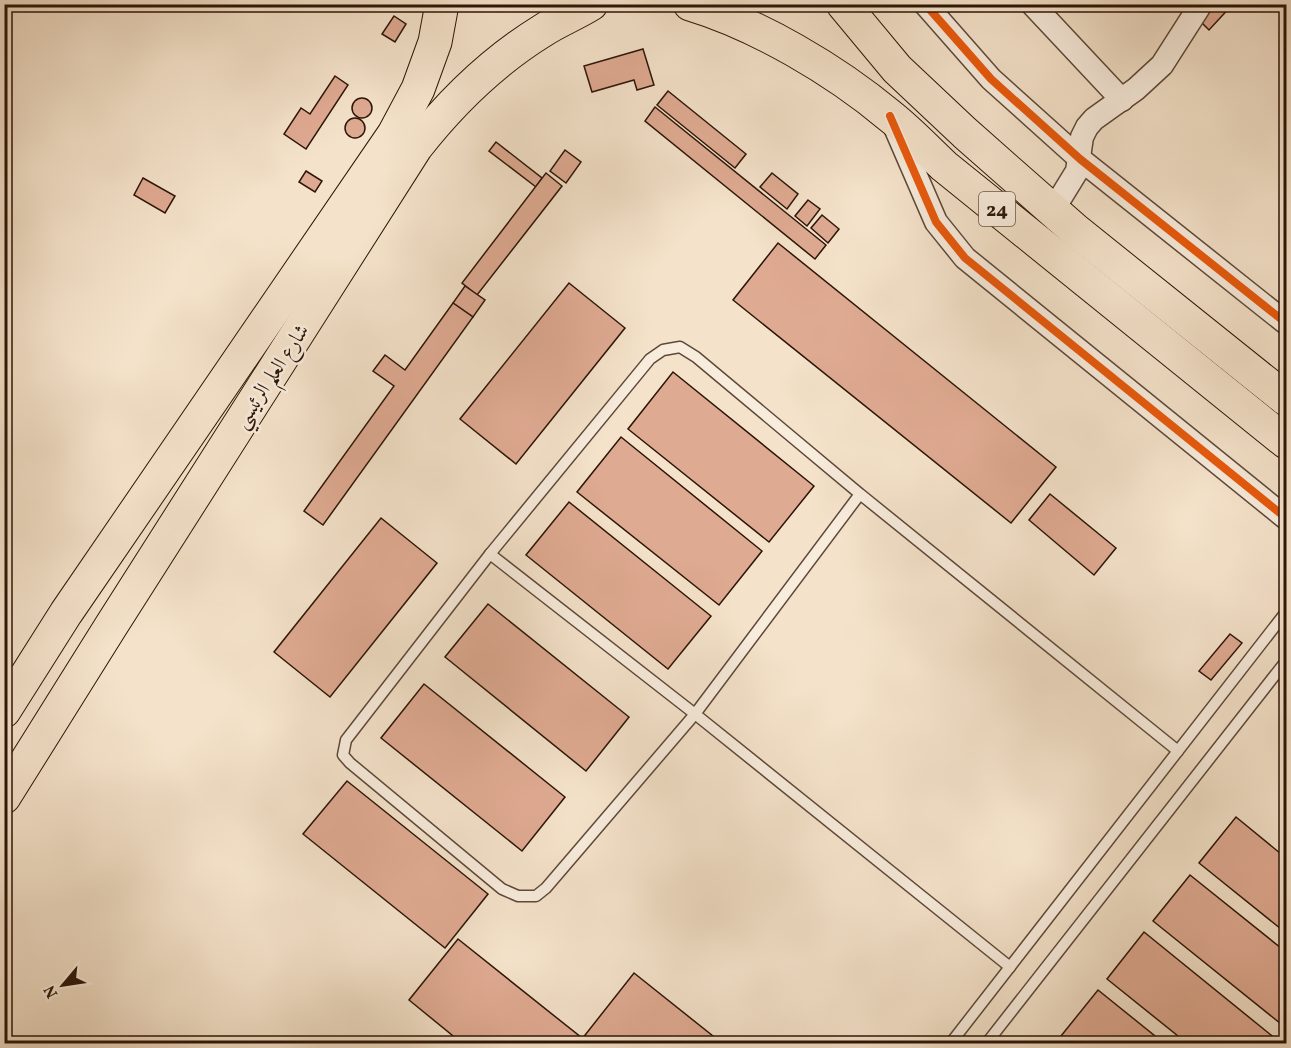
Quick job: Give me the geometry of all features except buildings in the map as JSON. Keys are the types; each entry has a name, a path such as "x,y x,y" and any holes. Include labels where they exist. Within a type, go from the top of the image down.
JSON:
{"main road":[{"name":"شارع العلم الرئيسي","path":"4,797 111,626 405,141 418,88 435,42 442,4"},
{"name":"شارع العلم الرئيسي","path":"4,711 66,613 405,141 443,112 473,81 541,32 591,4"},
{"name":"24","path":"690,4 767,36 831,72 890,116 944,166 1287,442"},
{"name":"24","path":"843,4 897,69 965,133 1053,210 1287,399"}],"street":[{"path":"926,4 992,79 1080,159 1287,323"},
{"path":"1032,4 1122,99"},
{"path":"1053,210 1077,171 1082,137 1087,127 1162,65 1201,4"},
{"path":"890,116 936,222 965,258 1287,518"}],"lane":[{"path":"860,494 694,714 546,888 536,896 518,896 502,889 343,755 346,740 490,554 650,359 663,350 680,347 696,357 860,494 1178,751"},
{"path":"490,554 1010,967"},
{"path":"950,1044 1287,612"},
{"path":"986,1044 1287,661"}],"cycle path":[{"path":"925,4 991,79 1080,159 1286,323"},
{"path":"890,116 936,222 965,258 1286,518"}]}
